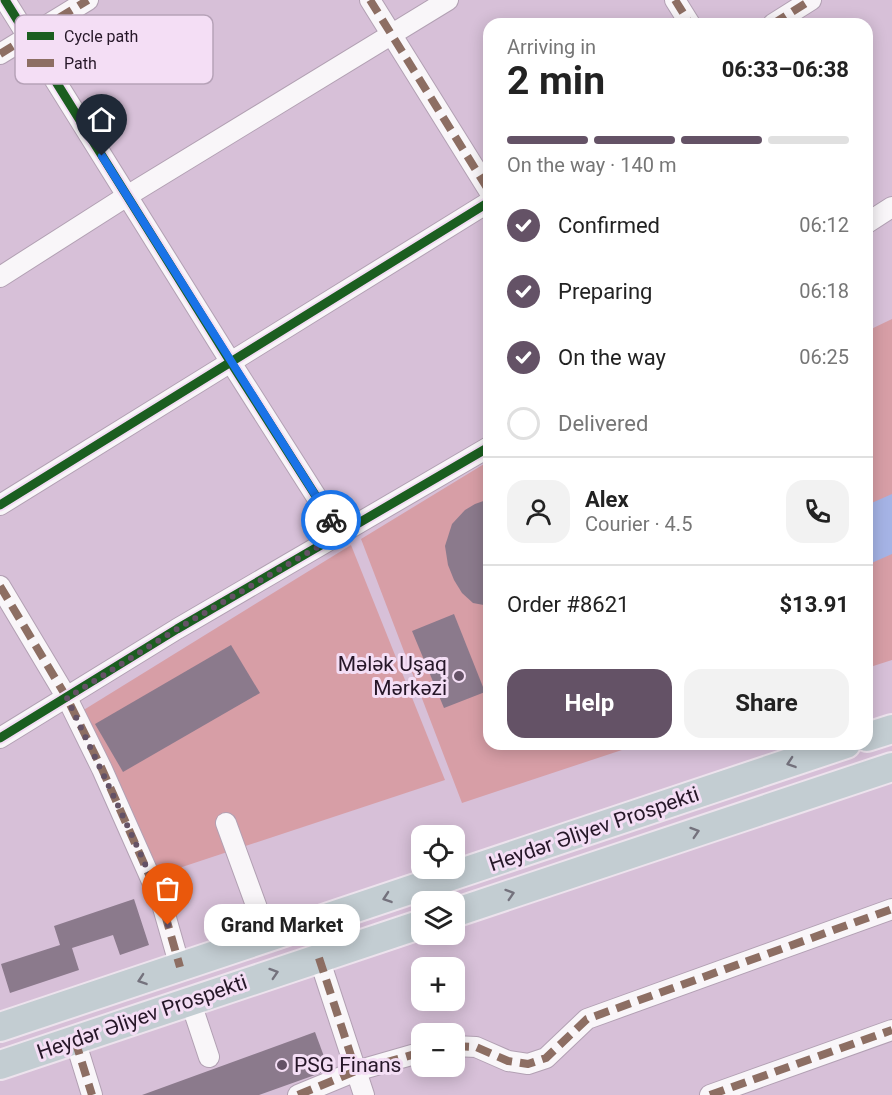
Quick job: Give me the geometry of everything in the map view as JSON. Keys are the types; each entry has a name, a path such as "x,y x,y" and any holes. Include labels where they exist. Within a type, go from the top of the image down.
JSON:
{"highway":[{"path":"873,735 892,729"},
{"name":"Heydər Əliyev Prospekti","path":"0,1027 828,750"},
{"name":"Heydər Əliyev Prospekti","path":"465,909 892,767"},
{"name":"Heydər Əliyev Prospekti","path":"0,1065 411,928"}],"street":[{"path":"5,0 15,16"},
{"path":"64,15 88,0"},
{"path":"370,0 483,181"},
{"path":"0,277 127,196 448,0"},
{"path":"675,0 686,18"},
{"path":"782,18 811,0"},
{"path":"0,54 15,45"},
{"path":"57,84 340,534"},
{"path":"0,504 483,206"},
{"path":"873,219 892,207"},
{"path":"0,738 177,629 483,451"},
{"path":"0,586 67,698 102,770 162,904 180,967"},
{"path":"226,823 268,938"},
{"path":"465,1047 476,1047 508,1061 528,1064 546,1058 587,1018 892,909"},
{"path":"319,958 364,1095"},
{"path":"190,1000 209,1057"},
{"path":"710,1095 892,1030"},
{"path":"75,1040 92,1095"},
{"path":"298,1095 356,1071 411,1055"}],"shaded area":[{"path":"892,319 892,660 873,666 873,383 873,328"},
{"path":"483,465 483,750 622,750 462,803 361,539"},
{"path":"351,545 445,780 158,875 82,711"}],"water":[{"path":"892,494 892,554 873,562 873,502"}],"building":[{"path":"483,501 483,605 473,603 462,593 448,565 445,546 452,524 465,510"},
{"path":"454,614 483,687 483,693 444,708 412,631"},
{"path":"231,645 260,693 123,772 95,724"},
{"path":"134,899 149,945 120,955 113,935 72,948 79,970 10,993 1,964 60,945 54,926"},
{"path":"315,1032 329,1070 259,1095 142,1095"}],"marked path":[{"path":"64,15 88,0"},
{"path":"370,0 483,181"},
{"path":"675,0 686,18"},
{"path":"782,18 811,0"},
{"path":"0,54 15,45"},
{"path":"0,586 67,698 102,769 162,904 180,967"},
{"path":"465,1046 476,1047 508,1061 528,1064 546,1058 587,1019 892,909"},
{"path":"319,958 356,1071"},
{"path":"710,1095 892,1030"},
{"path":"75,1040 92,1095"},
{"path":"298,1095 356,1071 411,1055"}],"cycle path":[{"path":"5,0 15,16"},
{"path":"57,84 340,534"},
{"path":"0,505 483,206"},
{"path":"0,738 177,629 483,450"}],"way so far":[{"path":"168,925 144,861 67,698 177,629 340,534 331,520"}],"place":[{"name":"Mələk Uşaq Mərkəzi","path":"459,676"},
{"name":"Grand Market","path":"168,925"},
{"name":"PSG Finans","path":"282,1065"}],"route":[{"path":"102,156 331,520"}]}
